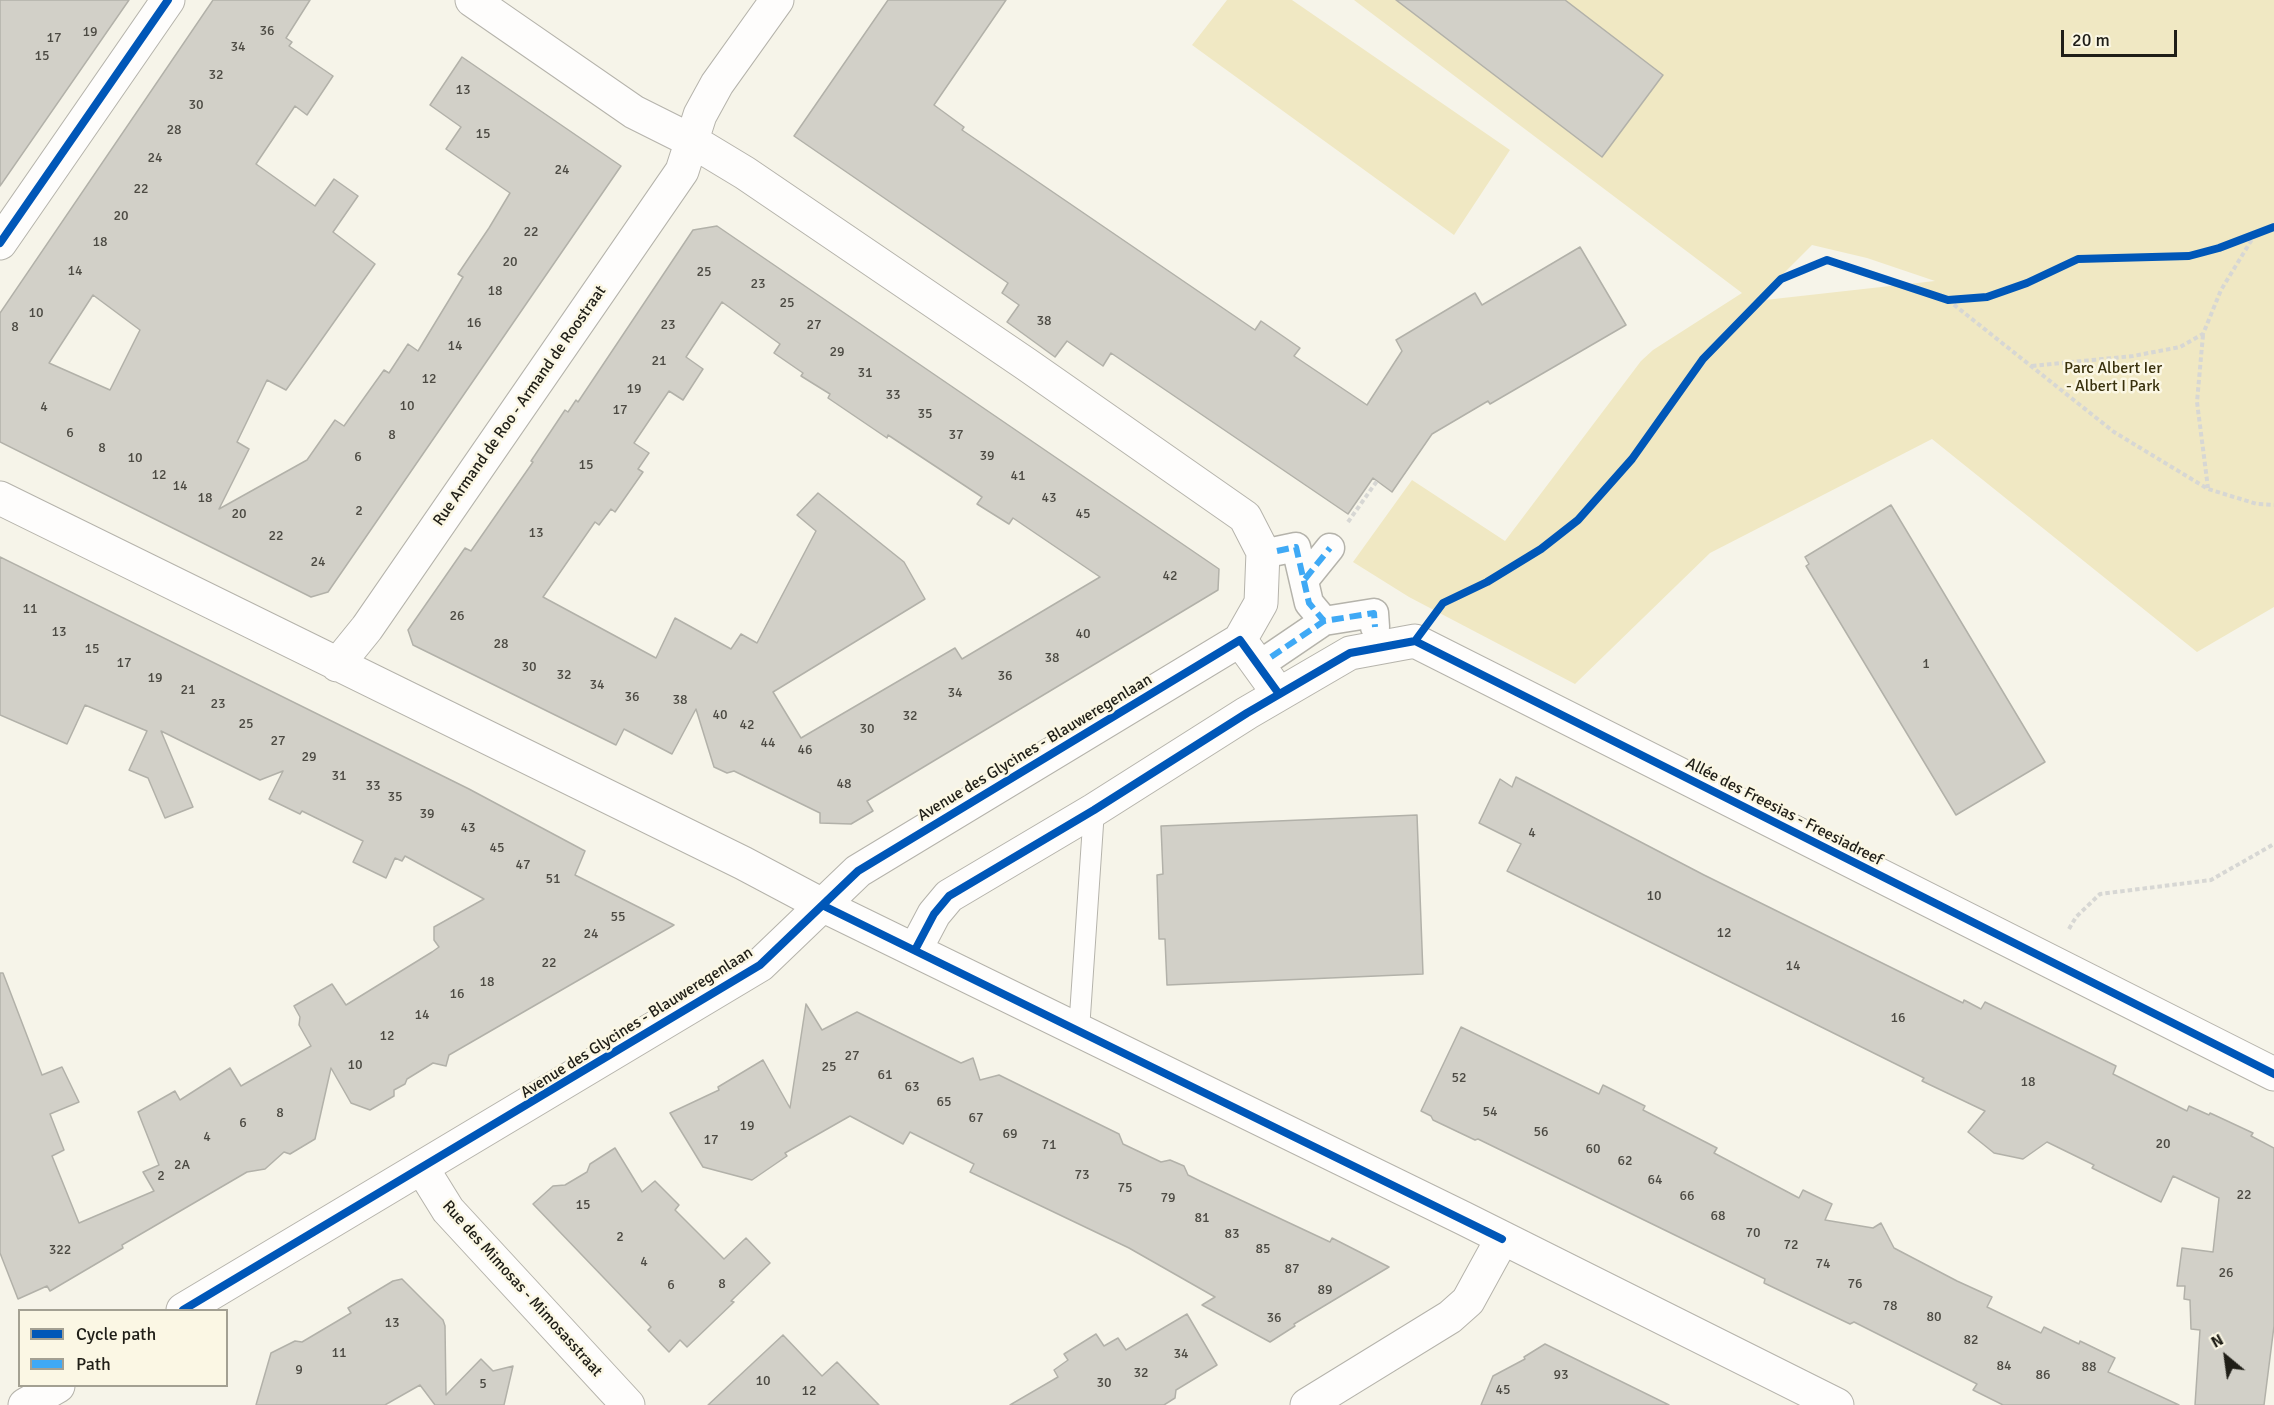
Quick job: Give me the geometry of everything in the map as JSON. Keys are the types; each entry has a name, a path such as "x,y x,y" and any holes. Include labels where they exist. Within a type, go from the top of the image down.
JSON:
{"street":[{"path":"0,243 168,0"},
{"path":"472,0 634,112 692,141 745,173 1026,364 1245,517 1263,552 1261,603 1240,640 1279,694 1094,810 949,896 934,914 915,950"},
{"name":"Rue Armand de Roo - Armand de Roostraat","path":"338,665 367,628 676,181 682,171 700,115 717,84 777,0"},
{"path":"0,498 1837,1405"},
{"path":"1277,551 1296,547 1309,603 1324,621"},
{"path":"1305,579 1330,548"},
{"path":"1271,657 1324,621 1374,613 1376,627"},
{"name":"Avenue des Glycines - Blauweregenlaan","path":"186,1309 760,965 858,871 1240,640"},
{"name":"Allée des Freesias - Freesiadreef","path":"1279,694 1350,653 1415,641 2274,1074"},
{"name":"Rue des Mimosas - Mimosasstraat","path":"422,1168 447,1210 628,1405"},
{"path":"1307,1405 1450,1317 1468,1301 1502,1239"},
{"path":"25,1405 56,1387"}],"lane":[{"path":"1079,1030 1094,810"}],"path":[{"path":"2237,242 2264,231"},
{"path":"2208,489 2198,402 2203,334 2221,290 2254,236"},
{"path":"1937,296 1948,300 2114,432 2208,489 2256,504 2274,505"},
{"path":"1948,300 1958,299"},
{"path":"2031,366 2133,356 2180,347 2203,334"},
{"path":"1360,504 1377,481"},
{"path":"2050,961 2076,917 2100,894 2211,880 2274,844"}],"green space":[{"path":"1227,0 1292,0 1510,150 1454,235 1192,45"},
{"name":"Parc Albert Ier - Albert I Park","path":"1354,0 2274,0 2274,607 2197,652 1932,439 1710,553 1575,684 1409,597 1353,562 1412,480 1505,541 1641,361 1653,350 1742,293","holes":["1812,245 1867,258 1935,281 1756,301"]}],"building":[{"path":"0,0 129,0 0,186"},
{"path":"213,0 310,0 286,38 292,42 289,46 333,76 307,115 295,106 256,164 315,206 334,179 358,196 333,232 375,264 286,390 267,380 237,442 249,449 219,509 307,460 335,420 344,426 384,370 389,373 408,344 418,351 463,277 458,274 510,193 446,149 461,127 430,105 462,57 621,166 328,592 311,597 0,442 0,313","holes":["93,295 140,330 110,390 49,363"]},
{"path":"888,0 1006,0 934,105 964,127 962,130 1255,330 1261,321 1300,348 1294,356 1367,405 1402,351 1396,340 1475,293 1482,305 1580,247 1626,325 1490,404 1488,401 1432,434 1392,492 1373,478 1348,514 1111,353 1103,366 1067,341 1055,357 1007,322 1019,305 1002,293 1008,283 794,136"},
{"path":"1396,0 1565,0 1663,75 1602,157"},
{"path":"717,226 1219,569 1218,590 867,801 873,811 851,824 820,823 820,813 734,771 727,773 714,767 696,709 672,754 624,729 616,745 413,645 408,630 465,548 471,551 533,462 531,461 565,410 568,412 576,400 578,402 693,230","holes":["722,302 780,344 774,353 803,373 801,376 830,394 828,398 982,497 977,504 1009,524 1013,518 1100,577 962,659 955,648 801,738 773,692 925,599 904,562 818,493 797,515 816,531 757,643 741,634 731,649 675,618 656,658 543,597 595,522 599,525 611,509 615,512 643,472 638,469 649,453 634,443 669,391 683,400 703,369 686,357"]},
{"path":"1891,505 2045,762 1956,815 1806,566 1809,564 1805,557"},
{"path":"0,557 469,789 585,851 575,875 674,925 449,1055 446,1066 433,1063 394,1090 394,1096 370,1110 351,1103 331,1068 315,1139 290,1154 284,1152 265,1169 247,1172 122,1245 123,1248 50,1291 47,1286 18,1299 0,1253 0,973 3,973 42,1075 62,1067 79,1102 50,1114 64,1150 52,1156 79,1223 154,1191 143,1172 159,1165 138,1112 175,1091 180,1100 230,1068 241,1086 311,1046 299,1025 300,1017 294,1006 332,984 346,1005 439,947 434,940 434,927 484,899 405,856 402,861 395,858 386,878 353,862 363,841 302,811 300,814 269,799 283,771 260,780 161,731 193,807 165,818 148,778 129,770 147,731 85,705 67,744 0,715"},
{"path":"1516,777 1704,875 1963,1003 1964,1000 1981,1009 1985,1002 2116,1066 2113,1074 2187,1111 2189,1106 2209,1115 2210,1113 2253,1133 2251,1136 2274,1148 2274,1326 2264,1405 2195,1405 2200,1330 2191,1329 2190,1300 2184,1299 2185,1286 2177,1286 2182,1248 2213,1252 2219,1198 2173,1176 2161,1202 2092,1168 2094,1165 2047,1142 2023,1159 1994,1153 1968,1132 1985,1111 1922,1081 1924,1078 1507,871 1521,844 1479,823 1500,779 1512,787"},
{"path":"1417,815 1423,974 1167,985 1165,939 1159,939 1157,875 1163,874 1161,826"},
{"path":"806,1004 822,1030 857,1012 961,1063 973,1058 980,1080 999,1075 1119,1134 1123,1144 1161,1162 1170,1160 1184,1166 1188,1175 1200,1181 1330,1242 1332,1238 1389,1267 1294,1324 1295,1326 1270,1342 1202,1305 1215,1297 1129,1248 970,1172 974,1164 910,1132 903,1144 850,1116 785,1153 787,1156 752,1180 703,1167 670,1113 719,1090 718,1087 763,1060 790,1108"},
{"path":"1461,1027 1599,1094 1603,1085 1645,1106 1643,1110 1717,1148 1714,1153 1799,1198 1803,1190 1832,1204 1825,1220 1873,1228 1881,1223 1894,1248 1992,1297 1987,1307 2041,1333 2044,1327 2115,1358 2108,1372 2179,1405 2003,1405 1973,1390 1977,1384 1854,1322 1850,1324 1764,1283 1765,1279 1478,1139 1475,1140 1433,1120 1431,1116 1421,1111"},
{"path":"615,1148 642,1192 655,1181 679,1205 675,1210 724,1259 746,1238 770,1263 731,1301 734,1302 687,1347 680,1340 669,1352 648,1330 651,1327 533,1204 553,1186 565,1185 587,1172 590,1164"},
{"path":"402,1279 443,1320 446,1395 481,1359 493,1371 513,1366 504,1405 435,1405 420,1385 385,1405 256,1405 271,1353 295,1341 302,1342 351,1313 348,1308 393,1281"},
{"path":"1187,1314 1217,1365 1176,1390 1175,1398 1164,1405 1010,1405 1058,1377 1054,1370 1068,1360 1064,1354 1096,1334 1104,1346 1118,1338 1126,1350"},
{"path":"783,1335 822,1376 837,1362 879,1405 708,1405"},
{"path":"1545,1344 1669,1405 1481,1405 1493,1376 1525,1359 1524,1357"}],"marked path":[{"path":"1277,551 1296,547 1309,603 1324,621"},
{"path":"1305,579 1330,548"},
{"path":"1271,657 1324,621 1374,613 1375,627"}],"cycle path":[{"path":"0,243 168,0"},
{"path":"1415,641 1443,603 1487,582 1541,549 1578,520 1632,459 1703,359 1781,279 1827,260 1948,300 1987,297 2027,283 2078,259 2189,256 2219,248 2274,227"},
{"path":"185,1309 760,965 858,871 1240,640 1279,694"},
{"path":"915,950 934,914 949,896 1094,810 1247,713 1350,653 1415,641 2274,1074"},
{"path":"824,906 1502,1239"}]}
